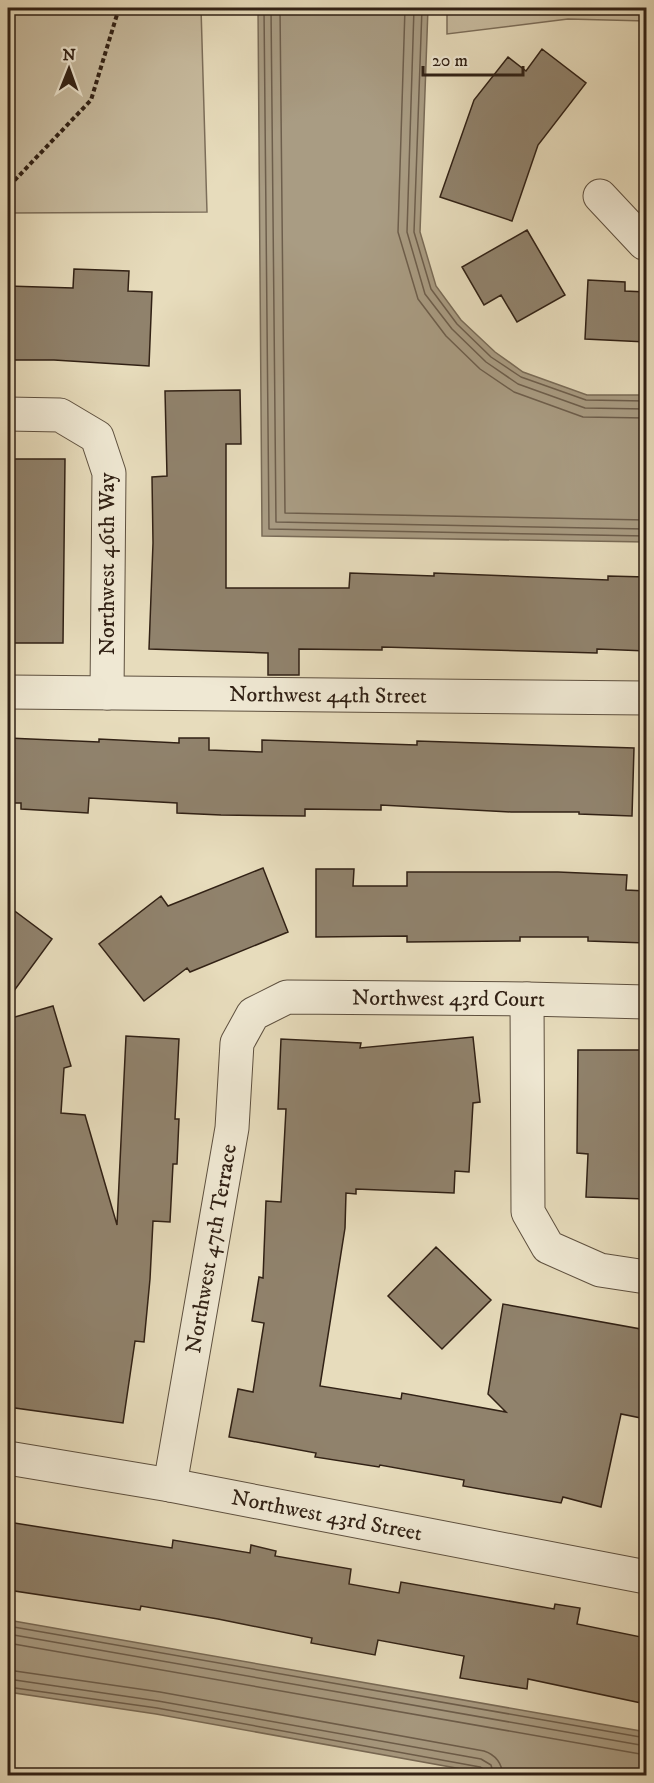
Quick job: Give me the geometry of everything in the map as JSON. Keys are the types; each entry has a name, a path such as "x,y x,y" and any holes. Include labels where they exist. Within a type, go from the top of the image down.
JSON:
{"street":[{"path":"600,195 646,243"},
{"name":"Northwest 46th Way","path":"8,414 60,415 97,437 110,473 107,693"},
{"name":"Northwest 44th Street","path":"8,692 646,698"},
{"name":"Northwest 43rd Court","path":"253,1014 287,997 646,1002"},
{"path":"527,999 528,1212 548,1247 600,1270 646,1277"},
{"name":"Northwest 47th Terrace","path":"170,1485 232,1128 237,1043 253,1014"},
{"name":"Northwest 43rd Street","path":"8,1458 170,1485 646,1577"}],"path":[{"path":"8,184 91,100 119,8"}],"shaded area":[{"path":"8,8 201,8 207,212 8,213"},
{"path":"447,8 646,8 646,21 568,19 447,34"}],"water":[{"path":"258,8 428,8 420,232 436,286 461,320 495,352 523,372 587,395 646,395 646,542 262,536"},
{"path":"8,1620 646,1732 646,1775 495,1775 156,1714 8,1692"}],"building":[{"path":"542,49 586,83 538,145 512,221 440,197 474,100 508,57 526,71"},
{"path":"527,230 565,295 517,322 501,295 484,305 462,267"},
{"path":"74,269 129,271 128,291 152,292 149,366 54,360 8,360 8,286 73,288"},
{"path":"588,280 625,282 625,291 646,292 646,342 585,339"},
{"path":"240,390 241,444 226,444 226,588 349,588 350,573 434,576 434,573 608,580 608,576 646,577 646,651 597,649 597,653 382,647 382,650 299,649 299,675 268,675 268,653 149,649 153,543 152,477 167,476 165,391"},
{"path":"8,459 65,459 63,643 8,643"},
{"path":"8,738 179,743 179,738 209,738 209,750 262,752 262,740 417,745 417,741 634,748 632,816 381,805 381,810 305,809 305,816 221,815 177,813 177,803 89,798 88,813 21,809 21,803 8,803"},
{"path":"263,868 288,932 190,972 187,968 144,1001 99,944 161,896 168,906"},
{"path":"316,869 354,869 353,886 407,886 407,872 558,872 627,875 626,890 646,891 646,943 588,941 588,937 520,937 520,941 407,942 407,936 316,937"},
{"path":"8,906 52,939 8,999"},
{"path":"53,1006 71,1066 64,1068 61,1113 85,1115 117,1225 126,1036 179,1039 175,1119 179,1119 177,1164 173,1164 170,1222 153,1221 144,1342 135,1341 123,1423 8,1407 8,1019"},
{"path":"473,1037 480,1102 473,1103 469,1172 455,1171 454,1193 356,1189 356,1194 346,1193 345,1228 320,1386 401,1399 402,1393 506,1412 488,1394 503,1304 646,1330 646,1419 621,1414 601,1507 563,1497 561,1503 463,1486 464,1480 380,1465 379,1467 315,1457 316,1453 229,1437 238,1389 253,1392 264,1323 252,1321 259,1277 263,1278 266,1201 281,1202 286,1109 278,1109 281,1039 361,1043 360,1048"},
{"path":"578,1050 646,1050 646,1199 586,1197 588,1154 577,1153"},
{"path":"436,1247 491,1300 442,1349 388,1296"},
{"path":"8,1522 172,1548 173,1540 250,1553 251,1545 276,1551 275,1556 351,1569 349,1584 399,1593 401,1582 554,1609 555,1604 580,1608 577,1624 646,1638 646,1704 528,1679 527,1689 460,1678 464,1656 378,1640 375,1655 311,1643 312,1638 218,1619 141,1606 140,1610 8,1590"}]}
